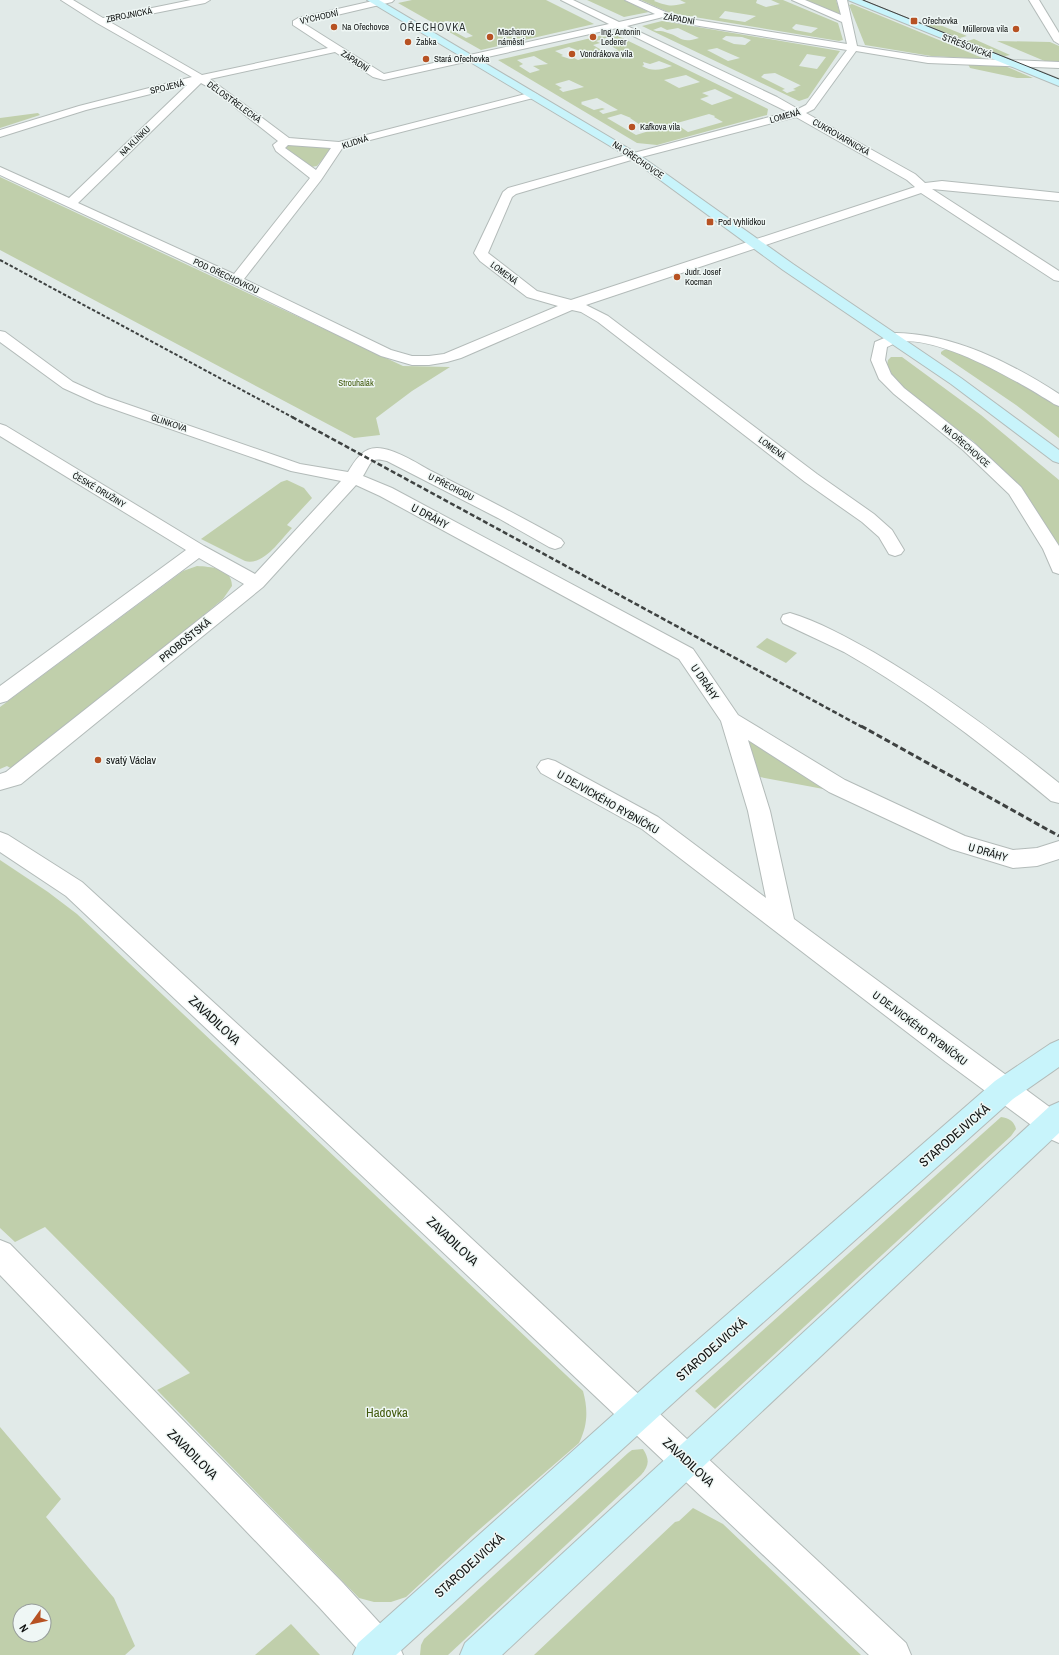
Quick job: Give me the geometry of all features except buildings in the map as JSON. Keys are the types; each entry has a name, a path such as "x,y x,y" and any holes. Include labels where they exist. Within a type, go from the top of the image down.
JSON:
{"street":[{"name":"DĚLOSTŘELECKÁ","path":"66,0 216,87 286,141"},
{"name":"ZBROJNICKÁ","path":"100,21 205,0"},
{"name":"VÝCHODNÍ","path":"336,49 296,22 374,2 389,0"},
{"name":"CUKROVARNICKÁ","path":"566,0 798,113 911,177 924,190 1059,277"},
{"path":"630,0 662,15"},
{"path":"797,0 848,21"},
{"path":"842,0 853,48"},
{"name":"STŘEŠOVICKÁ","path":"853,0 1059,82"},
{"path":"1034,0 1059,41"},
{"name":"NA OŘECHOVCE","path":"374,2 534,94 634,156 755,243 990,405 1059,458"},
{"name":"ZÁPADNÍ","path":"336,49 377,76 382,77 662,15 678,19 928,60 1059,65"},
{"name":"LOMENÁ","path":"853,48 810,107 798,113 634,156 512,191 507,195 481,250 485,258 532,294 586,309 603,319 811,478 868,518 886,534 894,550"},
{"name":"STŘEŠOVICKÁ","path":"999,48 1059,72"},
{"name":"SPOJENÁ","path":"0,134 66,113 200,78 336,49"},
{"name":"NA KLÍNKU","path":"71,203 200,78"},
{"name":"KLIDNÁ","path":"236,280 317,177 340,145 534,94"},
{"path":"317,177 279,148 278,145 286,141 340,145"},
{"name":"POD OŘECHOVKOU","path":"0,171 236,280 399,358 414,361 431,361 456,355 571,305"},
{"path":"571,305 755,243 924,190 932,185 1059,197"},
{"name":"GLINKOVA","path":"0,334 68,386 101,400 297,468 353,478"},
{"name":"NA OŘECHOVCE","path":"892,338 883,342 880,348 878,360 884,376 899,391 970,447 1015,491 1052,549 1059,568"},
{"path":"892,338 919,338 947,344 1010,371 1059,401"},
{"name":"ČESKÉ DRUŽINY","path":"0,429 198,550 257,583"},
{"name":"U PŘECHODU","path":"353,478 366,457 377,453 393,458 504,514 555,543"},
{"name":"PROBOŠTSKÁ","path":"0,782 13,778 257,583 353,478"},
{"name":"U DRÁHY","path":"353,478 386,492 686,654 731,720 837,786 959,843 1013,859 1036,857 1059,850"},
{"path":"0,696 198,550"},
{"path":"790,619 857,651 910,684 1003,749 1059,795"},
{"path":"731,720 759,811 783,923"},
{"name":"U DEJVICKÉHO RYBNÍČKU","path":"548,767 650,823 1004,1090 1056,1123"},
{"name":"ZAVADILOVA","path":"0,841 74,889 894,1655"},
{"name":"STARODEJVICKÁ","path":"378,1652 637,1414 1004,1090 1059,1052"},
{"path":"477,1655 687,1460 1056,1123"},
{"name":"ZAVADILOVA","path":"0,1254 331,1594 378,1652"}],"green space":[{"path":"412,0 546,0 594,24 481,50 398,3","holes":["448,21 473,36 466,38 438,23"]},
{"path":"587,0 624,0 649,12 624,17"},
{"path":"641,0 655,0 654,1 663,4 677,5 686,3 680,0 757,0 756,3 766,7 780,4 771,0 783,0 838,23 843,40 839,41 670,13","holes":["725,11 756,16 745,22 719,18","796,24 818,28 811,33 795,30 792,28"]},
{"path":"802,0 836,0 840,13 837,14"},
{"path":"852,4 985,59 931,56 865,45 849,5"},
{"path":"662,21 840,51 808,98 799,101 642,26","holes":["661,27 667,30 678,28 699,38 685,40 664,31 653,30","726,36 742,37 751,40 745,45 734,44 722,39","717,48 740,58 728,61 707,50","807,54 826,57 817,69 799,66","775,73 801,85 793,89 796,90 787,93 782,90 785,89 761,77 764,74"]},
{"path":"930,21 967,36 956,39 917,25"},
{"path":"612,33 768,109 767,115 657,145 637,143 498,60","holes":["609,37 622,43 611,46 618,50 605,52 593,45 600,43 596,41","569,47 582,52 580,53 587,57 578,60 561,56 563,55 555,51","534,56 548,64 533,66 540,70 530,73 519,66 523,64 517,60","659,61 672,66 653,70 642,66 644,65 643,62 650,64","686,75 700,82 679,88 664,80","569,80 584,87 563,92 559,89 562,88 555,84","715,89 733,98 712,105 700,99 709,96 702,93","597,98 618,110 603,114 599,111 605,109 602,108 594,110 581,104 581,102","621,114 631,118 649,131 636,135 607,118","709,114 715,116 714,117 723,122 688,132 679,126 670,125"]},
{"path":"974,39 1010,55 1001,57 964,42"},
{"path":"997,41 1050,42 1059,46 1059,67"},
{"path":"968,64 1005,66 1033,78 1017,78 970,68"},
{"path":"38,113 40,115 0,128 0,118"},
{"path":"287,145 331,149 317,166 311,167 284,147"},
{"name":"Strouhalák","path":"0,177 403,366 450,367 412,391 376,418 380,435 354,438 0,250"},
{"path":"944,350 949,350 994,366 1059,406 1059,438 1016,405 941,354"},
{"path":"891,357 902,357 981,415 1059,480 1059,548 1019,486 973,441 904,389 894,379 887,365 888,360"},
{"path":"287,480 304,488 312,498 287,525 292,528 265,556 252,562 245,561 201,539 281,482"},
{"path":"197,566 219,569 228,575 232,586 223,599 99,702 12,769 7,766 0,769 0,707 183,571"},
{"path":"767,638 797,653 786,663 756,647"},
{"path":"749,738 834,791 760,777 747,741"},
{"name":"Hadovka","path":"0,860 48,892 77,914 583,1391 586,1404 586,1423 579,1443 473,1535 406,1597 391,1602 374,1602 359,1598 157,1390 190,1373 45,1227 15,1242 0,1228"},
{"path":"1001,1117 1009,1119 1014,1124 1016,1129 1011,1136 715,1409 695,1391"},
{"path":"0,1427 61,1499 46,1517 114,1598 135,1646 125,1655 0,1655"},
{"path":"643,1449 647,1456 648,1463 646,1469 641,1475 448,1655 420,1655 421,1645 424,1639 628,1453 632,1450"},
{"path":"693,1508 723,1524 861,1655 534,1655 675,1522 679,1521"},
{"path":"291,1624 320,1655 255,1655"}],"tram line":[{"path":"863,0 1059,79"}],"railway":[{"path":"0,260 294,418"},
{"path":"292,417 862,727"},
{"path":"861,726 1059,836"}],"place":[{"name":"Ořechovka","path":"914,21"},
{"name":"Na Ořechovce","path":"334,27"},
{"name":"Müllerova vila","path":"1016,29"},
{"name":"Macharovo náměstí","path":"490,37"},
{"name":"Ing. Antonín Lederer","path":"593,37"},
{"name":"Žabka","path":"408,42"},
{"name":"Vondrákova vila","path":"572,54"},
{"name":"Stará Ořechovka","path":"426,59"},
{"name":"Kafkova vila","path":"632,127"},
{"name":"Pod Vyhlídkou","path":"710,222"},
{"name":"Judr. Josef Kocman","path":"677,277"},
{"name":"svatý Václav","path":"98,760"}],"district":[{"name":"OŘECHOVKA","path":"433,27"}]}
